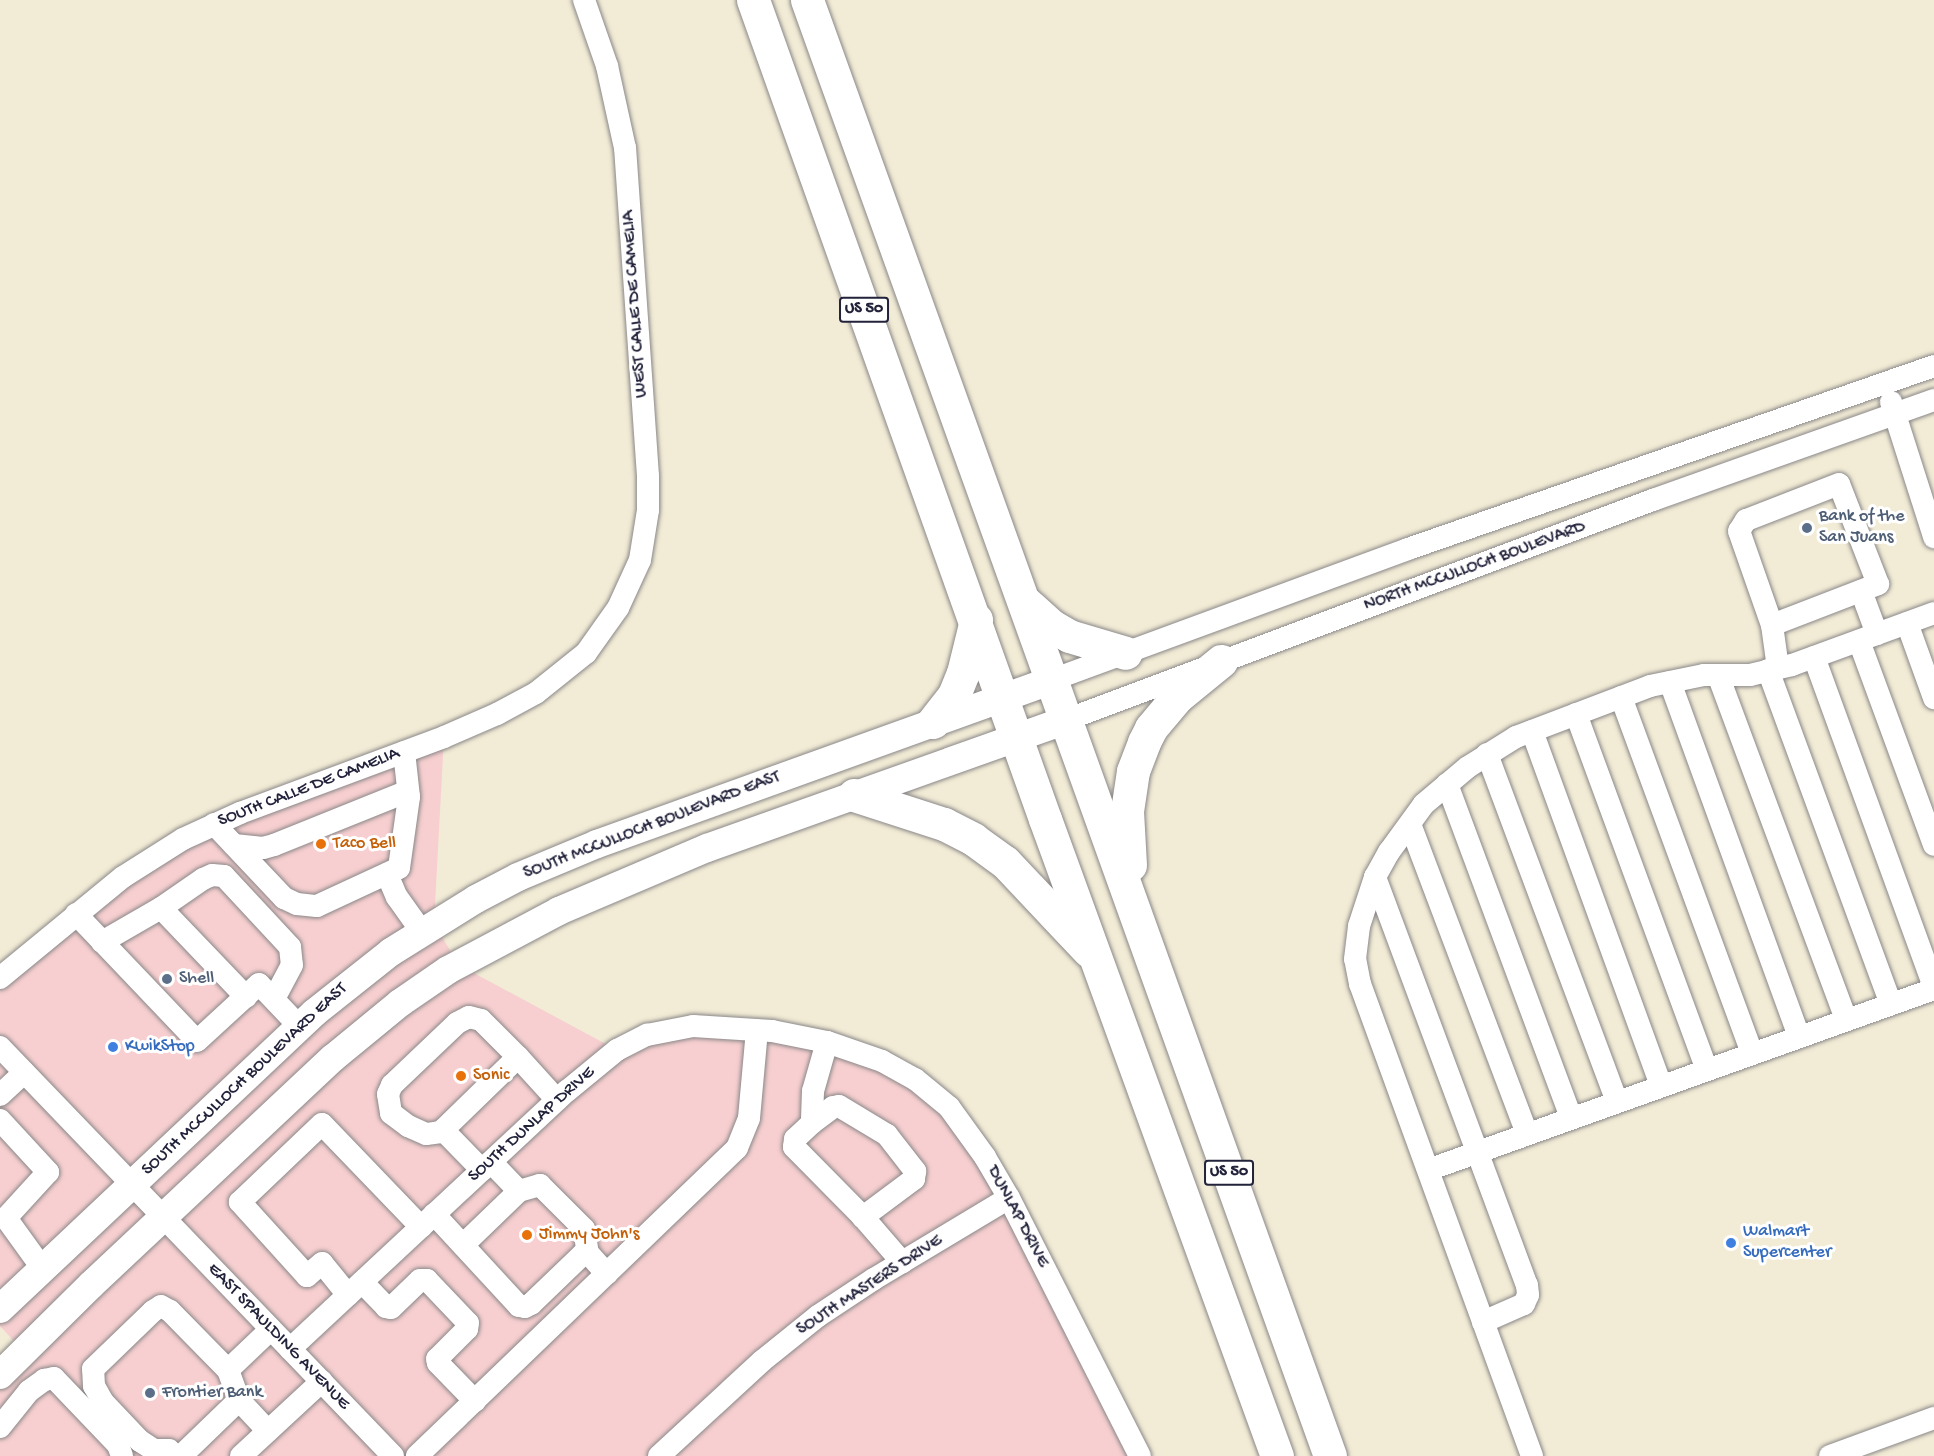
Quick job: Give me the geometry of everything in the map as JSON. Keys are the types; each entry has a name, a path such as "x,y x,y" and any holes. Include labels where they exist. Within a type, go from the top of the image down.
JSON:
{"highway":[{"name":"US 50","path":"753,0 1277,1456"},
{"name":"US 50","path":"807,0 1330,1456"},
{"path":"1024,600 1052,626 1069,636 1126,653"},
{"path":"933,722 954,695 963,673 976,620"},
{"path":"1137,914 1126,811 1132,771 1151,728 1162,713 1191,684 1221,661"},
{"path":"854,795 944,824 973,839 1005,862 1098,961"}],"main road":[{"name":"SOUTH MCCULLOCH BOULEVARD EAST","path":"0,1309 300,1027 351,982 422,932 476,898 518,877 597,844 1052,680"},
{"name":"NORTH MCCULLOCH BOULEVARD","path":"1016,736 1066,720"},
{"path":"0,1376 84,1292 333,1058 400,1003 448,970 522,928 608,888 707,848 1016,736"}],"street":[{"name":"WEST CALLE DE CAMELIA","path":"584,0 607,66 625,148 648,476 648,510 640,560 618,608"},
{"name":"NORTH MCCULLOCH BOULEVARD","path":"1052,680 1408,549 1934,366"},
{"path":"1885,383 1934,537"},
{"name":"NORTH MCCULLOCH BOULEVARD","path":"1066,720 1653,500 1934,400"},
{"path":"1891,1004 1773,669 1772,625 1739,531 1746,520 1839,484 1870,588 1868,638 1934,845"},
{"path":"1772,625 1870,588"},
{"name":"SOUTH CALLE DE CAMELIA","path":"0,978 154,855 214,824 404,752 497,714 536,693 586,653 618,608"},
{"path":"1532,1456 1360,984 1355,959 1359,926 1375,877 1424,804 1488,754 1532,731 1621,697 1670,682 1718,675 1750,675 1814,657 1934,614"},
{"path":"1907,623 1934,698"},
{"path":"1428,1170 1934,987 1814,657"},
{"path":"1718,675 1846,1020"},
{"path":"1670,682 1799,1037"},
{"path":"1621,697 1752,1054"},
{"path":"1576,714 1707,1070"},
{"path":"1532,731 1661,1086"},
{"path":"214,824 284,898 297,904 317,906 399,868 408,791 404,752"},
{"path":"1488,754 1617,1102"},
{"path":"1447,784 1571,1118"},
{"path":"234,845 263,848 274,845 408,791"},
{"path":"1410,825 1527,1134"},
{"path":"387,874 397,897 422,932"},
{"path":"102,942 161,908 203,879 212,875 224,876 291,947 292,965 274,999"},
{"path":"1375,877 1479,1151 1527,1285 1528,1295 1524,1304 1483,1322"},
{"path":"161,908 246,997"},
{"path":"76,915 197,1041 259,984 300,1027"},
{"path":"518,1057 443,1130 426,1134 408,1126 391,1113 388,1094 392,1085 457,1023 469,1017 481,1020 518,1057 557,1100"},
{"name":"SOUTH DUNLAP DRIVE","path":"290,1349 557,1100 607,1057 647,1035 693,1026 757,1030 827,1042"},
{"path":"417,1456 718,1168 740,1142 751,1108 757,1030"},
{"path":"812,1123 813,1091 827,1042"},
{"name":"DUNLAP DRIVE","path":"827,1042 882,1061 915,1079 940,1098 965,1127 1010,1198 1139,1456"},
{"name":"EAST SPAULDING AVENUE","path":"0,1047 393,1456"},
{"path":"0,1095 24,1073"},
{"path":"863,1217 914,1179 915,1171 887,1135 839,1106 833,1107 795,1139 794,1147 863,1217 902,1262"},
{"path":"0,1120 48,1172 3,1222 42,1268"},
{"path":"475,1401 438,1363 437,1359 467,1329 468,1323 427,1280 420,1280 391,1308 355,1288 322,1263 307,1276 240,1202 322,1124 428,1220 463,1245 519,1306 525,1307 583,1254 588,1253"},
{"path":"443,1130 519,1191"},
{"path":"463,1245 519,1191 535,1185 544,1187 584,1229 588,1253 607,1274"},
{"name":"SOUTH MASTERS DRIVE","path":"669,1453 781,1345 834,1305 1010,1198"},
{"path":"239,1400 174,1454 154,1450 132,1433 103,1402 94,1386 93,1369 161,1306 170,1311 228,1370 239,1400 268,1431"},
{"path":"228,1370 271,1329"},
{"path":"0,1427 29,1391 44,1380 54,1378 118,1445 122,1456"},
{"path":"251,1453 268,1431 322,1381"},
{"path":"1830,1456 1934,1418"}],"shaded area":[{"path":"444,737 434,924 459,965 617,1050 647,1035 827,1042 940,1098 1140,1456 0,1456 0,1376 23,1351 0,1326 0,978 154,856"}],"place":[{"name":"Bank of the San Juans","path":"1807,528"},
{"name":"Taco Bell","path":"321,844"},
{"name":"Shell","path":"167,979"},
{"name":"KwikStop","path":"113,1047"},
{"name":"Sonic","path":"461,1076"},
{"name":"Jimmy John's","path":"527,1235"},
{"name":"Walmart Supercenter","path":"1731,1243"},
{"name":"Frontier Bank","path":"150,1393"}]}
